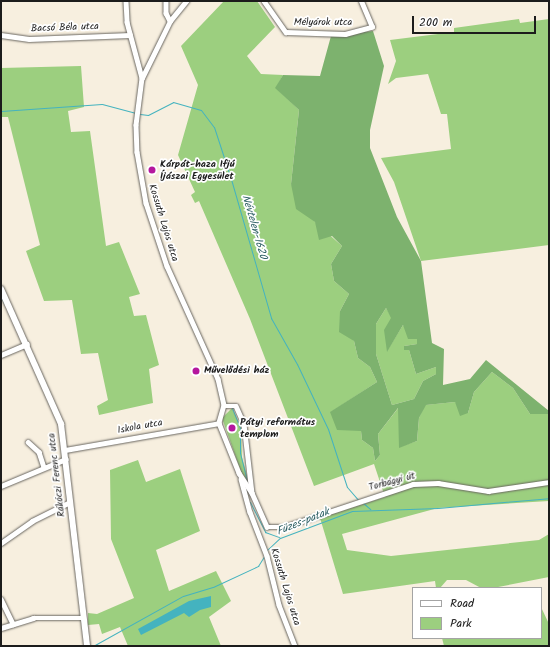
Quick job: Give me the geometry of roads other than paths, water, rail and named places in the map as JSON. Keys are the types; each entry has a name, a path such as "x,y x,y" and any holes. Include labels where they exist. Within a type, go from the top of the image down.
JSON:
{"main road":[{"name":"Rákóczi Ferenc utca","path":"1,289 57,412 65,450 87,646"}],"street":[{"name":"Kossuth Lajos utca","path":"126,1 130,35 142,78 137,113 137,152 146,203 167,266 218,379 228,405 219,423 240,476 250,512 267,556 279,605 295,646"},
{"path":"166,1 166,13 170,21"},
{"path":"142,78 170,21 186,1"},
{"name":"Mélyárok utca","path":"264,1 286,32 345,34 372,27 361,1"},
{"name":"Bacsó Béla utca","path":"1,35 30,39 130,35"},
{"path":"1,355 27,344"},
{"name":"Kossuth Lajos utca","path":"228,405 236,406 244,424 252,493"},
{"name":"Iskola utca","path":"65,450 219,423"},
{"path":"28,442 39,452 44,467"},
{"path":"1,486 66,459"},
{"name":"Kossuth Lajos utca","path":"240,476 252,493 267,527"},
{"name":"Torbágyi út","path":"267,527 284,527 404,486 424,483 488,492 549,482"},
{"path":"1,543 32,521 70,502"},
{"path":"259,533 267,527"},
{"path":"1,599 13,624"},
{"path":"1,628 46,617 84,618"}],"water":[{"path":"211,596 211,607 200,610 189,617 184,613 141,635 138,629 189,601"}],"waterway":[{"name":"Névtelen-1620","path":"140,114 148,115 173,102 201,110 214,127 231,179 271,318 297,364 328,429 347,487 359,501"},
{"name":"Névtelen-1620","path":"1,111 102,104 135,113"},
{"path":"1,297 4,303"},
{"path":"232,408 240,428 240,453 247,481"},
{"name":"Füzes-patak","path":"267,550 280,538 352,511 438,508 549,498"},
{"path":"250,502 265,532 279,537"},
{"name":"Névtelen-1620","path":"362,502 370,509"},
{"name":"Füzes-patak","path":"93,646 183,596 213,587 258,566 265,555"}],"place":[{"name":"Kárpát-haza Ifjú Íjászai Egyesület","path":"152,170"},
{"name":"Művelődési ház","path":"196,371"},
{"name":"Pátyi református templom","path":"232,428"}]}
